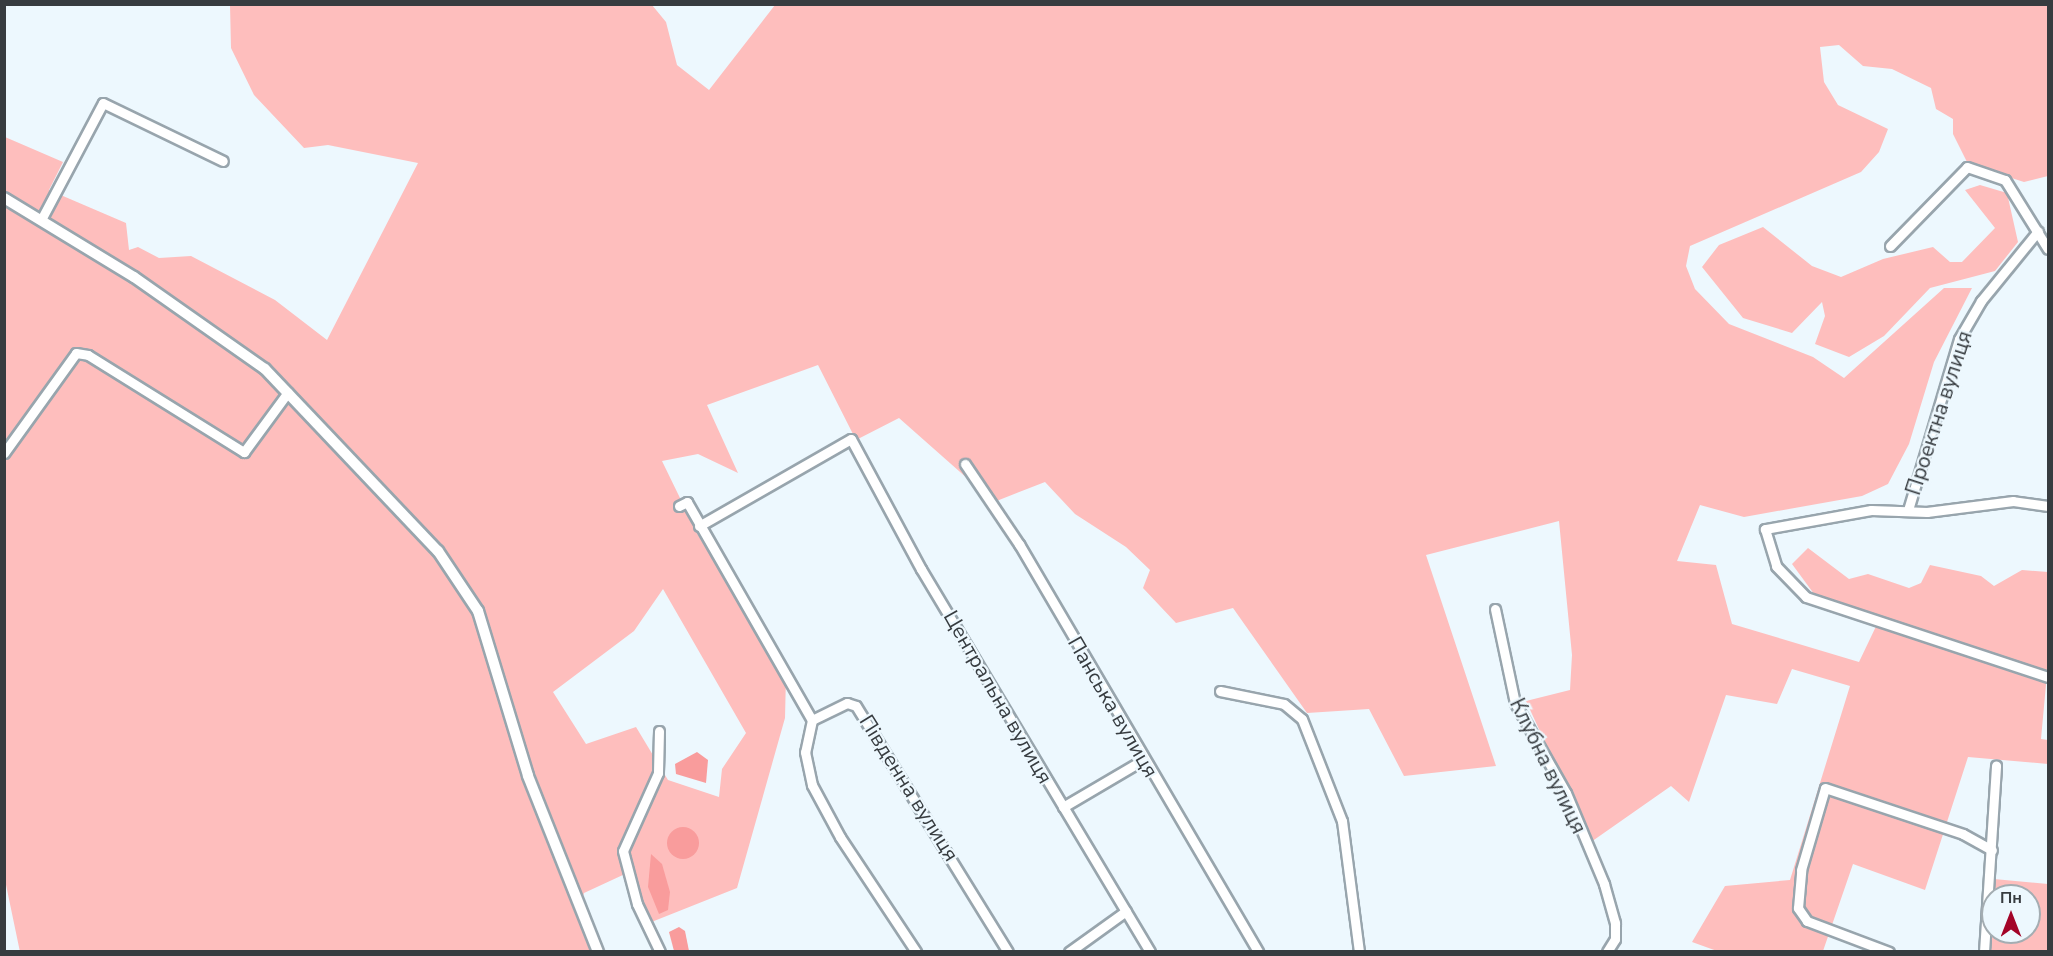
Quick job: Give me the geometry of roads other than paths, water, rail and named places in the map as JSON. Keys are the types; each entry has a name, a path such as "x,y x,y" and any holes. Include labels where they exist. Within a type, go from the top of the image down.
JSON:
{"street":[{"path":"42,218 103,103 223,161"},
{"path":"1890,246 1955,175 1967,167 2005,180 2049,249"},
{"path":"4,198 42,218 265,369 438,551 478,611 528,776 598,951"},
{"name":"Проектна вулиця","path":"1908,510 1959,339 1981,301 2038,231"},
{"path":"4,453 76,353 88,355 244,452 288,392"},
{"name":"Центральна вулиця","path":"699,526 851,439 1063,807 1150,951"},
{"name":"Панська вулиця","path":"965,464 1019,544 1141,761 1257,951"},
{"name":"Проектна вулиця","path":"2049,506 2013,501 1908,510 1871,510 1765,529 1776,566 1806,597 1854,617 2019,664 2049,677"},
{"path":"679,506 687,502 812,720 806,752 812,785 840,837 916,951"},
{"name":"Клубна вулиця","path":"1495,609 1515,703 1566,793 1611,905 1615,939 1607,951"},
{"path":"1220,691 1284,704 1302,719 1342,821 1359,951"},
{"name":"Південна вулиця","path":"812,720 847,703 856,706 1008,951"},
{"path":"659,731 658,773 623,851 637,904 660,951"},
{"path":"1063,807 1141,761"},
{"path":"1984,951 1996,765"},
{"path":"1889,951 1807,921 1797,894 1825,788 1980,841 1992,850"},
{"path":"1069,951 1126,911"}]}
